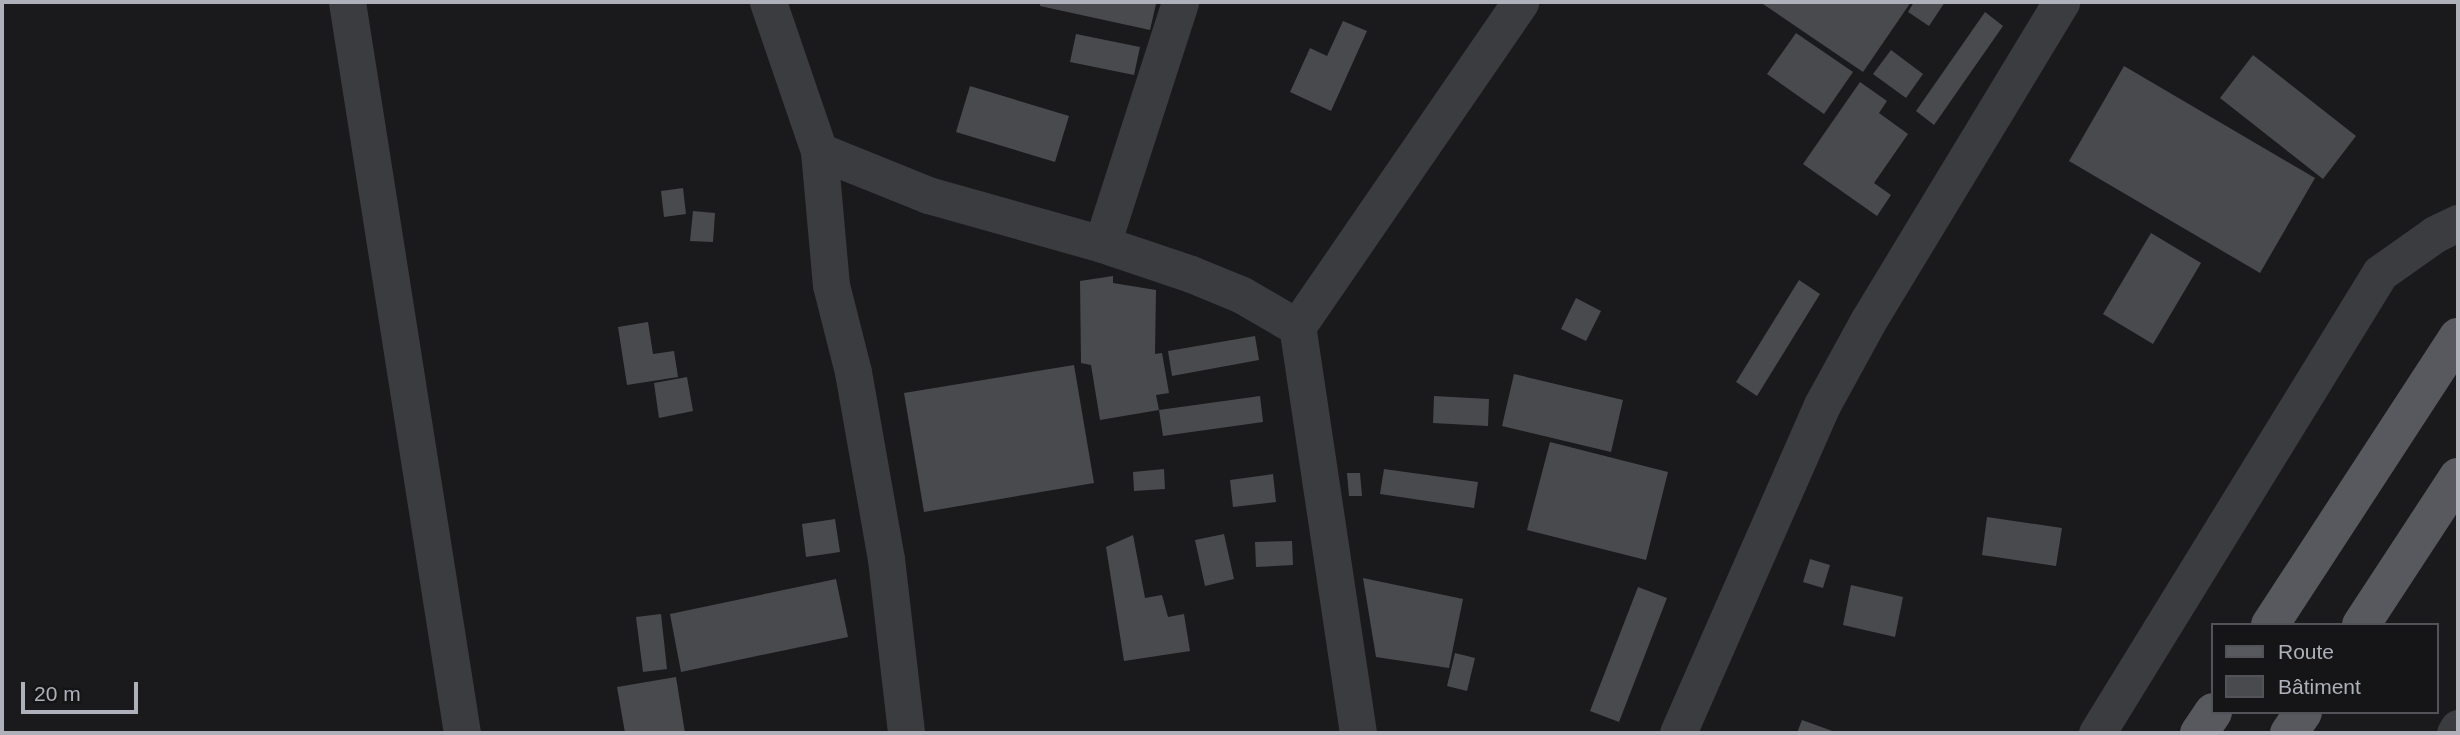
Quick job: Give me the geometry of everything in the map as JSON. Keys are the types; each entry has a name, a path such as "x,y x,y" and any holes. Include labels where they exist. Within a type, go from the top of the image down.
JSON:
{"main road":[{"path":"2271,623 2458,337"},
{"path":"2362,623 2458,477"},
{"path":"2199,733 2212,714"},
{"path":"2289,733 2302,714"}],"street":[{"path":"347,2 374,160 385,251 405,354 463,733"},
{"path":"768,2 819,151 831,285 853,372 886,559 905,733"},
{"path":"1102,244 1180,2"},
{"path":"1358,733 1297,327 1520,2"},
{"path":"1678,733 1717,652 1822,405 1874,310 2061,2"},
{"path":"819,151 928,195 1102,244 1242,295 1297,327"},
{"path":"2097,733 2380,273 2435,234 2458,223"},
{"path":"2455,733 2458,728"}],"building":[{"path":"1040,2 1156,4 1150,30 1040,6"},
{"path":"1760,2 1911,2 1863,72"},
{"path":"1914,2 1945,2 1929,26 1908,12"},
{"path":"1985,12 2003,26 1934,125 1916,111"},
{"path":"1343,21 1367,31 1331,111 1290,92 1310,48 1327,56"},
{"path":"1796,33 1853,72 1824,114 1767,74"},
{"path":"1076,34 1140,47 1134,75 1070,62"},
{"path":"1891,50 1923,74 1906,98 1873,74"},
{"path":"2253,55 2356,136 2323,179 2220,98"},
{"path":"2124,66 2315,178 2260,273 2069,161"},
{"path":"1860,82 1887,101 1879,113 1908,134 1874,183 1891,195 1877,216 1803,164"},
{"path":"970,86 1069,116 1055,162 956,132"},
{"path":"683,188 686,214 664,217 661,191"},
{"path":"693,211 715,213 713,242 690,241"},
{"path":"2151,233 2201,263 2153,344 2103,314"},
{"path":"1113,276 1113,283 1156,290 1155,354 1162,353 1169,393 1156,395 1159,410 1100,420 1091,365 1081,363 1080,281"},
{"path":"1799,280 1820,294 1757,396 1736,382"},
{"path":"1576,298 1601,311 1586,341 1561,329"},
{"path":"648,322 653,354 674,351 678,377 627,385 618,327"},
{"path":"1255,336 1259,360 1172,376 1168,351"},
{"path":"1074,365 1094,483 924,512 904,393"},
{"path":"1514,374 1623,400 1611,452 1502,426"},
{"path":"687,377 693,411 659,418 654,383"},
{"path":"1260,396 1263,422 1163,436 1159,410"},
{"path":"1434,396 1489,399 1488,426 1433,423"},
{"path":"1550,442 1668,472 1646,560 1527,530"},
{"path":"1164,469 1165,489 1134,491 1133,472"},
{"path":"1384,469 1478,482 1474,508 1380,494"},
{"path":"1347,473 1360,473 1362,496 1349,496"},
{"path":"1273,474 1276,502 1233,507 1230,480"},
{"path":"1987,517 2062,528 2056,566 1982,555"},
{"path":"835,519 840,552 806,557 802,524"},
{"path":"1224,534 1234,579 1205,586 1195,540"},
{"path":"1133,535 1145,598 1162,595 1168,617 1184,614 1190,651 1124,661 1106,547"},
{"path":"1292,541 1293,565 1256,567 1255,542"},
{"path":"1810,559 1830,565 1823,588 1803,582"},
{"path":"1363,578 1463,599 1449,668 1376,657"},
{"path":"836,579 848,637 681,672 670,614"},
{"path":"1851,585 1903,597 1895,637 1843,625"},
{"path":"1638,587 1667,598 1619,722 1590,711"},
{"path":"661,614 667,669 643,672 636,617"},
{"path":"1455,653 1475,658 1467,691 1447,686"},
{"path":"676,677 685,733 625,733 617,687"},
{"path":"1802,720 1838,733 1797,733"}]}
